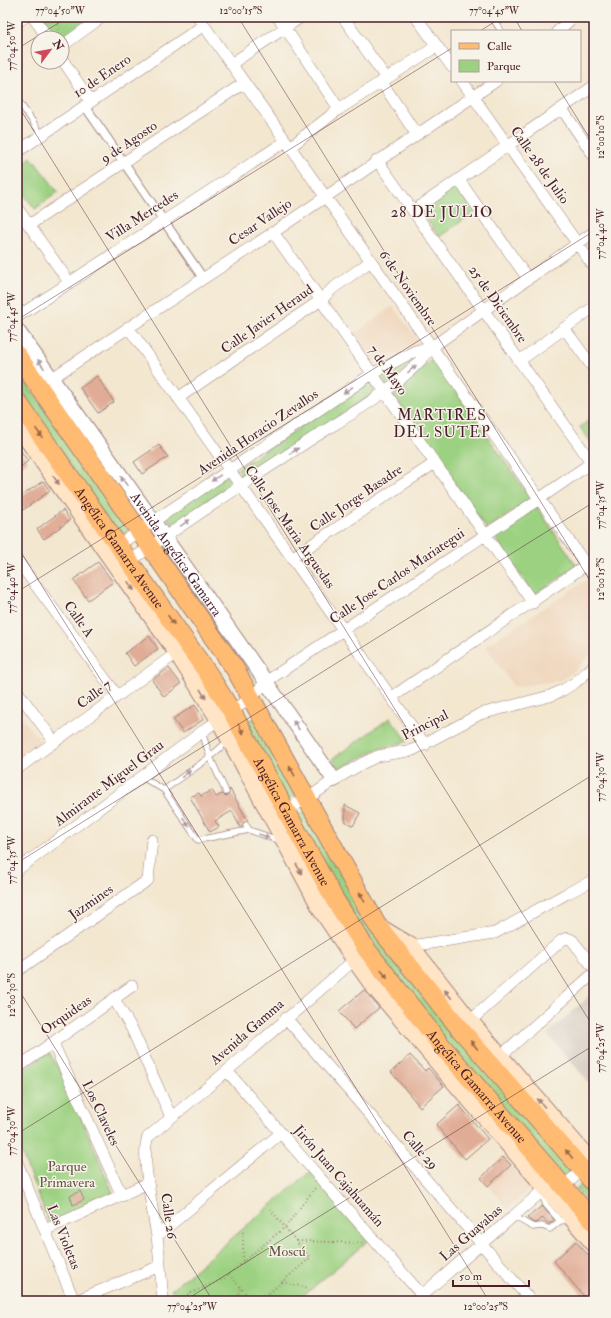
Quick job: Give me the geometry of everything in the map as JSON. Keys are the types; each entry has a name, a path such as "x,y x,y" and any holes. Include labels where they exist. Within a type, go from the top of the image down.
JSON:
{"main road":[{"name":"Angélica Gamarra Avenue","path":"18,360 45,382 157,542 252,697 377,925 460,1029 496,1060"},
{"name":"Angélica Gamarra Avenue","path":"17,401 112,549"},
{"name":"Angélica Gamarra Avenue","path":"17,425 124,565 183,649 225,716 278,814 285,843 322,911 436,1039 566,1220 594,1244"},
{"name":"Angélica Gamarra Avenue","path":"225,716 230,740 346,919 360,955"},
{"name":"Angélica Gamarra Avenue","path":"377,925 411,946 470,1021 496,1060 558,1132 589,1165 594,1183"},
{"name":"Angélica Gamarra Avenue","path":"549,1196 594,1222"}],"street":[{"path":"17,22 25,17"},
{"path":"33,17 42,30"},
{"path":"70,38 88,21 102,17"},
{"path":"278,17 339,109"},
{"path":"231,64 301,17"},
{"path":"343,17 416,134"},
{"path":"416,17 451,66"},
{"path":"559,30 573,17"},
{"name":"6 de Noviembre","path":"201,21 594,576"},
{"name":"10 de Enero","path":"17,152 88,104 201,21"},
{"name":"Villa Mercedes","path":"17,317 164,219 288,144 383,79 436,46"},
{"path":"68,70 124,162 203,278"},
{"name":"Calle 28 de Julio","path":"463,82 594,267"},
{"name":"Cesar Vallejo","path":"45,382 273,232 377,160 494,82"},
{"name":"9 de Agosto","path":"29,225 244,83"},
{"path":"413,211 594,86"},
{"path":"562,109 594,155"},
{"name":"25 de Diciembre","path":"377,160 593,463"},
{"path":"459,180 528,279"},
{"path":"17,208 69,282"},
{"name":"7 de Mayo","path":"273,232 533,603"},
{"name":"Avenida Horacio Zevallos","path":"124,565 385,391 422,360 432,347 594,232"},
{"name":"Calle Javier Heraud","path":"178,398 321,300 332,289 371,261"},
{"path":"519,361 594,307"},
{"name":"Calle Jose Maria Arguedas","path":"128,327 230,468 425,745"},
{"path":"564,328 594,369"},
{"path":"17,330 45,382"},
{"name":"Avenida Horacio Zevallos","path":"112,549 230,468 372,374 415,351 432,347"},
{"name":"Calle Jorge Basadre","path":"293,557 435,463"},
{"name":"Calle Jose Carlos Mariategui","path":"225,716 252,697 267,681 485,535 540,500 593,463"},
{"name":"Avenida Angélica Gamarra","path":"157,542 267,681 334,780"},
{"name":"Calle A","path":"17,560 117,695"},
{"path":"392,697 533,603 586,565"},
{"name":"Calle 7","path":"17,769 117,695 183,649"},
{"name":"Principal","path":"278,814 307,799 334,780 378,756 400,753 425,745 463,722 480,714 550,696 564,690 594,666"},
{"path":"17,691 54,741"},
{"name":"Almirante Miguel Grau","path":"17,870 225,716"},
{"name":"Jazmines","path":"17,971 148,880 152,840"},
{"path":"411,946 482,937 495,933 594,880"},
{"path":"470,1021 562,940 567,938 572,940 594,968"},
{"name":"Avenida Gamma","path":"148,1136 360,955"},
{"path":"496,1060 594,973"},
{"name":"Orquideas","path":"17,1068 132,986"},
{"path":"114,999 132,1029 171,1116"},
{"name":"Calle 29","path":"286,1018 531,1301"},
{"name":"Los Claveles","path":"53,1043 122,1196"},
{"name":"Jirón Juan Cajahuamán","path":"227,1070 322,1179 421,1299"},
{"path":"157,1236 281,1133"},
{"name":"Calle 26","path":"148,1136 145,1143 148,1183 157,1236 164,1299"},
{"name":"Las Violetas","path":"17,1162 45,1230 79,1300"},
{"name":"Las Guayabas","path":"421,1299 513,1216 549,1196 589,1165"},
{"path":"45,1230 148,1183"},
{"path":"79,1300 160,1266"}],"lane":[{"path":"492,17 500,30"},
{"path":"17,99 42,135"},
{"path":"202,732 210,757 226,792"},
{"path":"164,790 210,757 230,740"},
{"path":"142,777 164,790 198,840 248,828 285,843"},
{"path":"513,1216 528,1222 533,1228 542,1226 550,1229 566,1220"}],"path":[{"path":"58,30 60,17 88,21"},
{"path":"180,1298 223,1279 229,1274 285,1227 322,1179"},
{"path":"260,1301 310,1258 270,1209"},
{"path":"243,1232 243,1262"},
{"path":"297,1241 363,1244 368,1239"},
{"path":"229,1274 252,1301"},
{"path":"282,1282 309,1288"},
{"path":"236,1301 240,1286"}],"shaded area":[{"path":"393,306 418,340 417,344 373,367 353,335"},
{"path":"586,580 594,592 594,651 574,671 562,680 514,687 486,646"},
{"path":"17,711 41,742 17,760"},
{"path":"594,992 594,1088 547,1034"},
{"path":"511,1165 531,1188 508,1208 488,1186"}],"green space":[{"path":"40,17 82,17 87,24 70,36 70,30 48,30"},
{"path":"31,157 58,192 35,209 17,185 17,168"},
{"path":"457,185 476,211 439,237 421,211"},
{"path":"433,358 531,499 487,529 393,395"},
{"path":"408,359 413,359 411,364 384,388 377,376"},
{"path":"17,369 129,532 119,536 17,392"},
{"path":"366,384 371,384 374,389 373,394 245,478 241,476 238,468"},
{"path":"594,416 594,444 593,445 580,427"},
{"path":"226,476 233,483 232,487 175,524 171,523 168,519 169,514"},
{"path":"537,507 577,566 534,595 495,537"},
{"path":"254,718 296,795 285,801 243,724"},
{"path":"390,718 408,741 373,751 339,769 332,759"},
{"path":"306,810 370,921 574,1167 564,1179 415,1007 370,944 296,817"},
{"name":"Parque Primavera","path":"49,1052 65,1079 113,1193 49,1223 17,1142 17,1074"},
{"name":"Moscú","path":"310,1172 369,1240 297,1301 180,1301 171,1290"},
{"path":"585,1182 594,1192 594,1210 576,1189"}],"building":[{"path":"97,376 114,402 98,413 80,388"},
{"path":"159,445 168,457 142,474 134,462"},
{"path":"17,446 28,461 17,470"},
{"path":"43,481 50,491 23,510 17,499"},
{"path":"63,510 70,520 44,539 37,529"},
{"path":"98,562 113,582 88,600 73,580"},
{"path":"149,636 158,649 134,666 125,653"},
{"path":"169,668 181,684 164,697 152,680"},
{"path":"195,705 204,719 183,733 173,719"},
{"path":"230,789 248,821 244,822 242,827 240,827 232,811 215,821 219,827 210,832 190,797 199,793 201,796 212,790 216,797 222,794 227,796"},
{"path":"345,805 360,813 353,826 345,821"},
{"path":"364,990 379,1008 354,1029 339,1011"},
{"path":"410,1055 425,1071 428,1068 444,1086 420,1107 391,1072"},
{"path":"459,1105 488,1139 465,1159 436,1125"},
{"path":"503,1157 511,1165 488,1186 481,1178"},
{"path":"80,1191 84,1200 73,1205 70,1196"},
{"path":"542,1206 554,1220 549,1224 542,1218 538,1222 534,1223 527,1218"},
{"path":"576,1241 594,1262 594,1301 588,1301 554,1261"}],"district":[{"name":"28 DE JULIO","path":"442,212"},
{"name":"MARTIRES DEL SUTEP","path":"442,424"}]}
